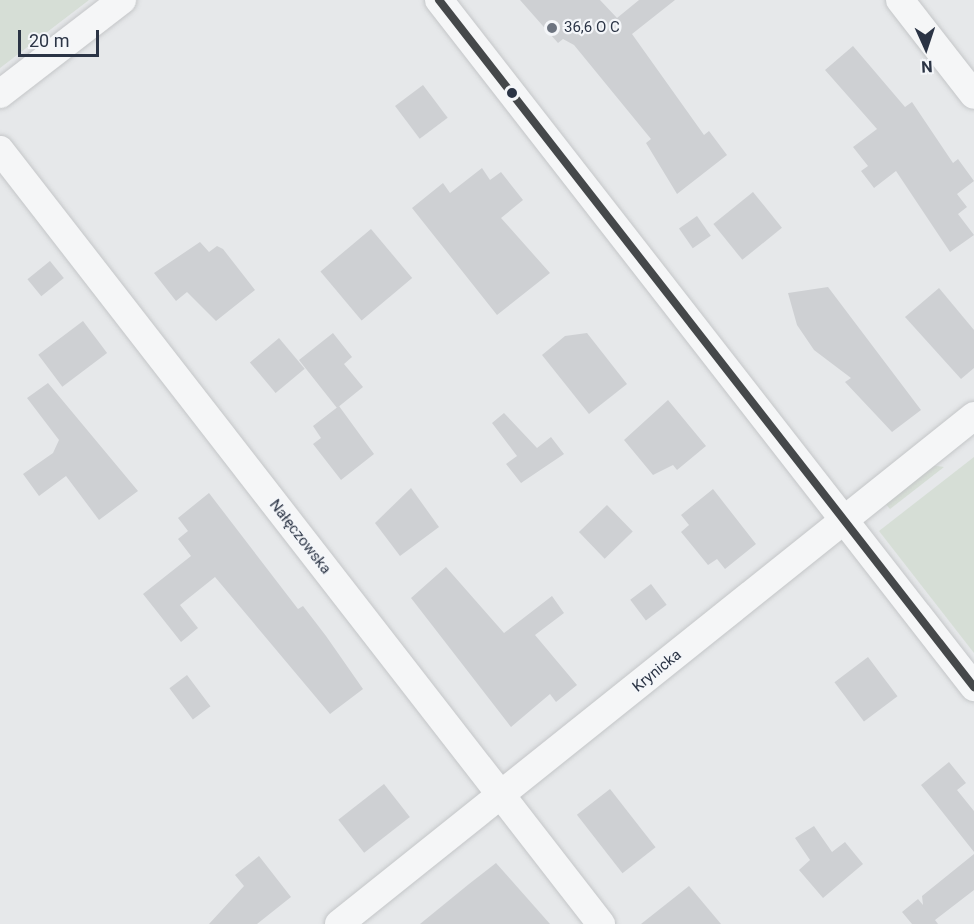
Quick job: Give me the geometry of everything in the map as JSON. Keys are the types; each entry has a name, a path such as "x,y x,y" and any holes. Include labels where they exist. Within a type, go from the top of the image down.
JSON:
{"street":[{"path":"0,94 122,0"},
{"path":"439,0 974,687"},
{"path":"900,0 974,95"},
{"name":"Nałęczowska","path":"0,150 601,924"},
{"name":"Krynicka","path":"339,924 974,416"}],"shaded area":[{"path":"0,0 89,0 0,68"},
{"path":"974,457 974,653 879,531"},
{"path":"930,465 944,467 890,509 884,502"}],"building":[{"path":"520,0 600,0 617,18 639,0 675,0 632,34 704,135 709,131 727,155 677,194 646,143 651,139 574,45 563,39 558,43"},
{"path":"853,46 905,107 912,102 953,163 958,159 974,181 957,194 967,207 958,214 974,235 950,252 896,171 874,188 861,171 868,166 853,147 877,129 825,70"},
{"path":"423,85 448,118 420,139 395,106"},
{"path":"482,168 490,180 501,172 523,200 501,218 550,273 497,315 412,208 443,183 450,193"},
{"path":"753,192 782,228 742,260 713,224"},
{"path":"697,216 711,236 693,248 679,229"},
{"path":"371,229 412,278 362,320 320,271"},
{"path":"200,242 209,252 217,246 223,249 255,290 216,321 187,292 176,301 154,273"},
{"path":"50,261 64,278 41,296 27,279"},
{"path":"828,287 921,410 892,432 845,382 851,378 814,350 797,325 788,293"},
{"path":"939,288 974,330 974,368 961,379 905,317"},
{"path":"83,321 107,353 62,387 38,355"},
{"path":"333,333 352,357 344,364 363,387 337,408 299,360"},
{"path":"587,333 627,384 589,414 542,355 565,336"},
{"path":"279,338 305,369 276,393 250,362"},
{"path":"48,383 138,491 99,520 66,476 39,496 23,474 53,453 59,440 27,398"},
{"path":"668,400 706,446 677,470 673,465 653,475 624,440"},
{"path":"339,406 374,454 341,480 313,444 321,438 313,426"},
{"path":"504,413 537,448 551,437 564,454 521,483 506,464 517,456 492,423"},
{"path":"411,488 439,527 400,556 375,523"},
{"path":"713,489 756,544 725,569 717,559 708,565 681,532 689,525 681,515"},
{"path":"209,493 298,609 303,606 363,689 330,714 215,577 180,605 198,628 181,642 143,594 191,556 178,539 188,531 178,518"},
{"path":"607,505 633,532 605,559 579,532"},
{"path":"446,567 504,633 552,596 564,613 535,635 577,685 556,702 550,694 511,727 411,598"},
{"path":"651,584 667,605 646,620 630,600"},
{"path":"868,657 897,696 864,721 834,682"},
{"path":"187,675 210,706 193,719 169,688"},
{"path":"949,762 966,783 957,790 974,811 974,852 921,785"},
{"path":"384,784 410,817 364,853 338,820"},
{"path":"610,789 656,847 622,873 577,815"},
{"path":"814,826 832,852 845,842 863,864 823,898 799,870 810,860 795,838"},
{"path":"974,854 974,890 935,920 938,924 912,924 902,912 918,899 923,905 922,896"},
{"path":"259,856 291,897 257,924 209,924 244,886 235,875"},
{"path":"496,863 550,924 420,924 469,884"},
{"path":"689,886 721,924 641,924"}],"transit line":[{"path":"439,0 974,687"}],"place":[{"name":"36,6 O C","path":"552,28"}]}
